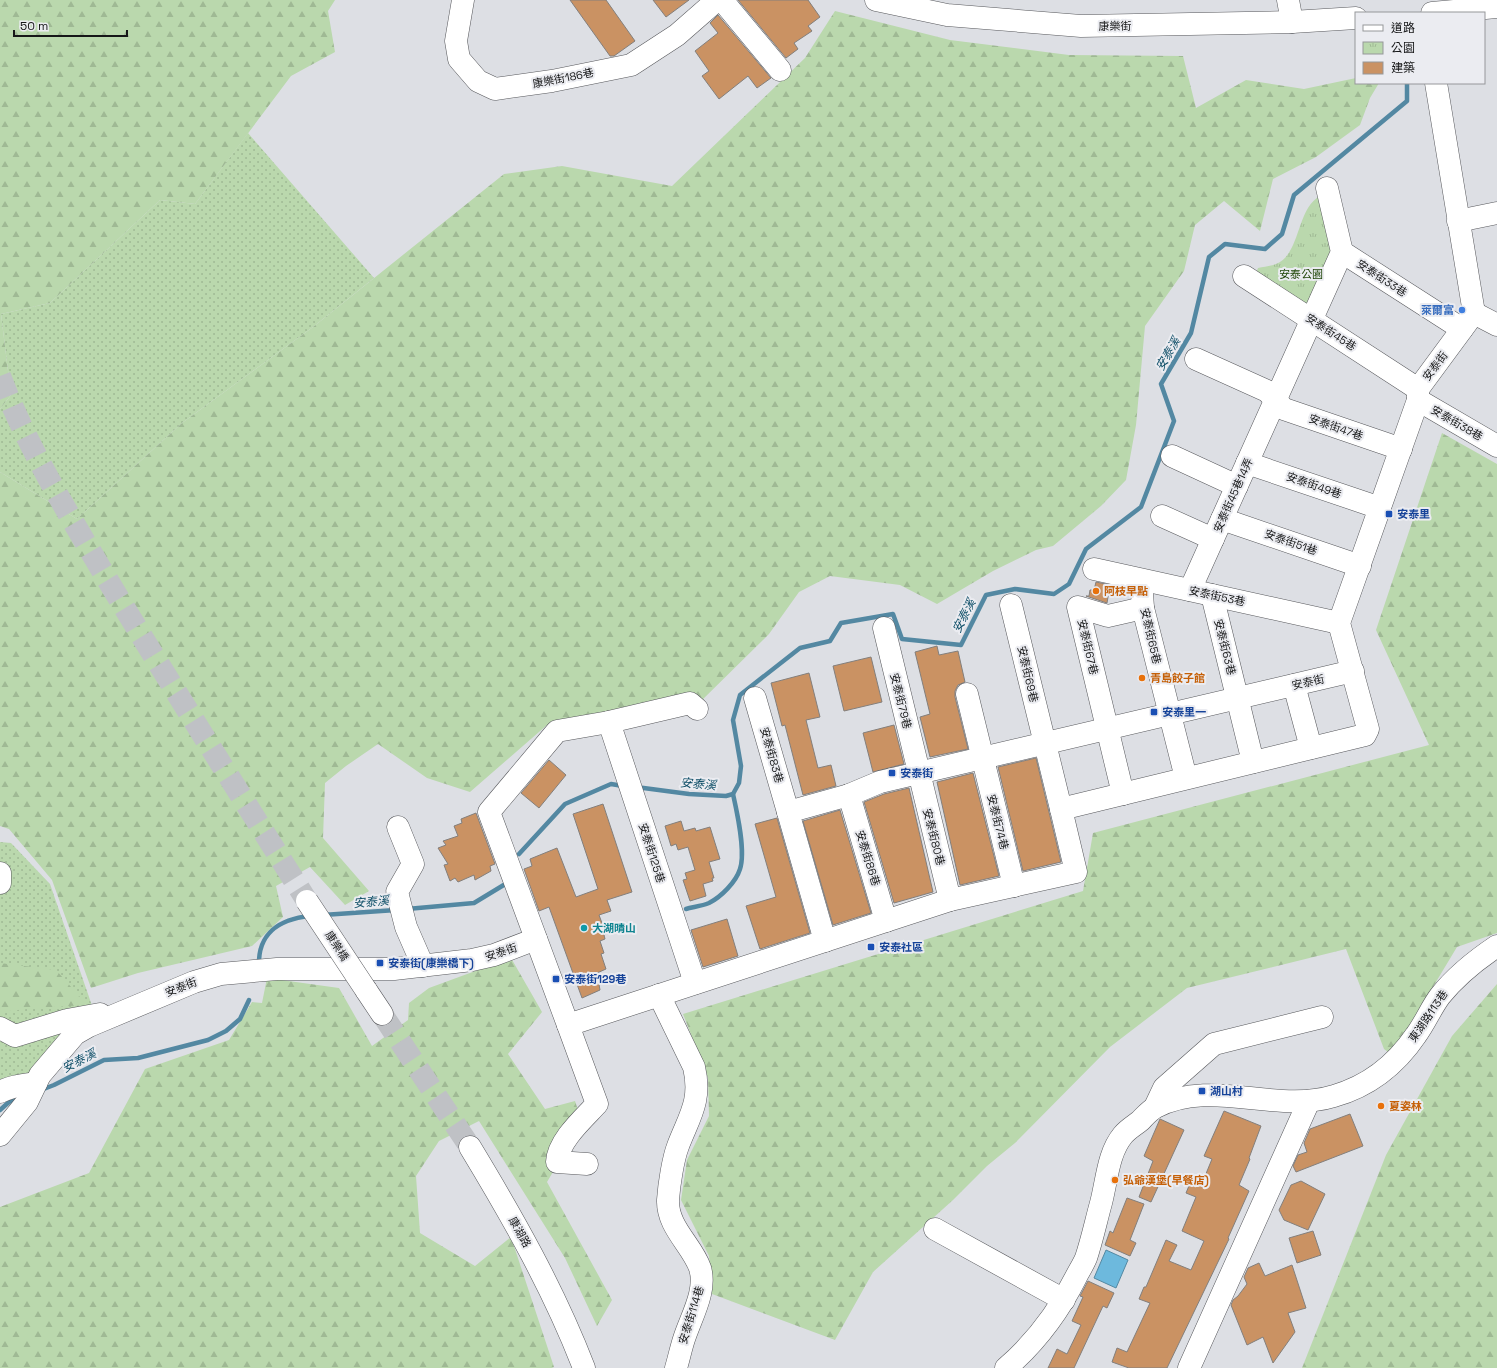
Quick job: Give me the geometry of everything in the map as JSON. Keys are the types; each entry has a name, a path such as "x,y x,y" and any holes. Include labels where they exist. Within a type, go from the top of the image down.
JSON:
{"street":[{"name":"康樂街186巷","path":"463,0 456,41 460,59 478,81 495,89 552,81 631,65 678,35 717,0"},
{"path":"722,0 780,70"},
{"name":"康樂街","path":"878,0 947,14 1081,26 1292,22 1355,18"},
{"path":"1288,0 1292,22"},
{"path":"1422,0 1424,12"},
{"path":"1443,12 1497,7"},
{"path":"1436,84 1458,221 1468,321"},
{"path":"1327,188 1342,252"},
{"path":"1458,221 1497,213"},
{"name":"安泰街45巷14弄","path":"1190,590 1342,252"},
{"name":"安泰街33巷","path":"1342,252 1468,321 1497,325"},
{"name":"安泰街45巷","path":"1244,276 1312,319 1418,394"},
{"name":"安泰街","path":"1340,623 1401,448 1418,394 1468,321"},
{"path":"1196,359 1267,391 1276,400"},
{"name":"安泰街38巷","path":"1418,394 1497,446"},
{"name":"安泰街47巷","path":"1276,400 1284,409 1401,448"},
{"path":"1172,456 1237,486"},
{"name":"安泰街49巷","path":"1247,463 1380,508"},
{"path":"1162,516 1213,539"},
{"name":"安泰街51巷","path":"1222,519 1360,566"},
{"name":"安泰街53巷","path":"1094,569 1340,623"},
{"name":"安泰街65巷","path":"1141,580 1143,608 1186,778"},
{"name":"安泰街63巷","path":"1212,595 1253,762"},
{"name":"安泰街69巷","path":"1011,605 1061,809"},
{"name":"安泰街67巷","path":"1107,729 1078,607 1108,616 1143,608"},
{"path":"568,1025 950,900 1076,872 1061,809 1365,734 1368,729 1340,623"},
{"name":"安泰街79巷","path":"884,628 919,773"},
{"name":"安泰街","path":"788,812 849,795 880,782 1353,672"},
{"path":"1294,685 1311,748"},
{"name":"安泰街74巷","path":"967,694 1014,886"},
{"name":"安泰街83巷","path":"755,698 788,812"},
{"path":"587,1164 557,1162 557,1155 564,1141 597,1104 488,812 557,731 608,722 690,703 697,709"},
{"name":"安泰街125巷","path":"608,722 695,983"},
{"path":"1107,729 1123,794"},
{"name":"安泰街80巷","path":"919,773 950,900"},
{"name":"安泰街86巷","path":"849,795 886,921"},
{"path":"788,812 825,941"},
{"path":"398,827 413,864 397,892 406,927 423,966"},
{"path":"0,873 0,883"},
{"name":"康樂橋","path":"307,901 382,1014"},
{"name":"安泰街","path":"0,1135 27,1102 40,1074 75,1034 127,1009 194,982 221,974 277,969 394,969 472,960 494,955 536,939"},
{"name":"東湖路113巷","path":"1155,1107 1180,1098 1214,1094 1281,1101 1309,1101 1333,1096 1358,1087 1379,1074 1398,1059 1416,1035 1439,997 1458,975 1480,957 1497,946"},
{"name":"安泰街114巷","path":"659,995 694,1067 697,1077 696,1100 675,1156 668,1201 669,1210 676,1227 696,1259 702,1278 699,1295 684,1338 676,1368"},
{"path":"0,1028 15,1036 67,1020 127,1009"},
{"path":"1006,1368 1024,1353 1064,1300 1085,1259 1112,1156 1123,1135 1155,1107 1164,1088 1214,1044 1322,1017"},
{"path":"0,1092 6,1088 17,1085 36,1083"},
{"path":"1189,1368 1309,1101"},
{"name":"康湖路","path":"470,1147 518,1229 565,1320 584,1368"},
{"path":"935,1229 1064,1300"}],"green space":[{"path":"0,0 335,0 328,11 335,52 291,76 195,204 160,200 50,303 1,314 11,395 0,409"},
{"path":"835,11 950,40 1069,55 1183,56 1196,108 1246,80 1304,89 1355,78 1355,84 1378,84 1370,98 1360,125 1316,157 1273,179 1260,231 1224,201 1195,225 1184,271 1145,326 1136,425 1126,480 1101,506 1053,546 1036,550 993,571 937,604 900,585 830,576 799,592 769,634 697,705 585,722 547,725 470,792 427,778 378,744 346,766 325,783 323,838 369,891 345,905 310,867 276,886 283,917 252,946 138,973 91,988 52,880 9,829 0,826 0,472 77,519 182,423 313,327 504,174 562,166 672,186 805,58"},
{"path":"248,133 374,278 313,327 182,423 77,519 0,472 0,409 11,395 1,314 50,303 160,200 195,204"},
{"name":"安泰公園","path":"1320,196 1332,259 1311,307 1256,273 1258,268 1274,265 1284,259 1295,242 1302,221 1312,202"},
{"path":"1442,433 1497,464 1497,933 1457,947 1392,1055 1384,1049 1346,949 1187,988 1110,1047 1015,1143 987,1166 953,1200 873,1272 835,1340 712,1294 709,1256 681,1200 687,1160 709,1116 708,1078 683,1014 1083,891 1093,833 1429,745 1376,630"},
{"path":"0,842 11,843 50,884 98,1023 29,1080 0,1079"},
{"path":"511,958 542,1012 508,1054 545,1109 575,1101 583,1125 578,1130 547,1182 612,1300 597,1326 565,1258 479,1121 439,1141 416,1176 420,1233 475,1266 511,1237 554,1367 0,1368 0,1207 89,1173 145,1069 229,1040 252,1002 262,1003 267,978 339,988 372,1046 408,1020 409,1003 429,988"},
{"path":"0,963 56,970 87,1005 0,1012"},
{"path":"1497,984 1497,1368 1302,1368 1386,1155 1452,1036"}],"water":[{"path":"1106,1250 1128,1260 1116,1288 1094,1278"}],"building":[{"path":"570,0 606,0 635,41 614,56 610,56"},
{"path":"653,0 689,0 666,17"},
{"path":"738,0 808,0 820,17 808,26 812,31 794,43 798,49 786,58"},
{"path":"718,15 771,78 757,88 748,76 719,99 702,76 709,71 695,51 718,33 710,23"},
{"path":"1096,582 1110,585 1107,603 1086,596 1089,596 1090,590 1094,590"},
{"path":"937,646 939,655 958,651 965,682 958,685 955,691 955,697 968,749 930,757 920,717 930,714 915,652"},
{"path":"871,657 882,702 844,711 833,666"},
{"path":"809,673 820,717 806,720 818,768 831,765 836,786 803,795 785,725 782,726 771,683"},
{"path":"894,725 904,764 873,772 863,733"},
{"path":"1036,758 1061,862 1023,871 998,767"},
{"path":"549,760 566,775 539,808 521,793"},
{"path":"973,773 999,876 960,885 937,782"},
{"path":"909,788 933,892 894,903 864,802 884,794"},
{"path":"603,804 632,892 607,900 611,911 599,915 606,934 604,935 605,939 600,941 604,953 601,954 606,969 597,973 600,990 582,998 549,907 539,911 524,869 532,866 530,859 557,848 576,897 598,889 573,814"},
{"path":"840,810 871,913 833,925 803,821"},
{"path":"476,813 495,864 490,866 491,871 475,880 474,875 458,882 455,878 450,881 444,865 448,864 438,848 446,845 443,841 458,836 454,826 462,823 461,819"},
{"path":"777,818 810,933 760,949 746,906 776,897 755,824"},
{"path":"681,821 684,831 695,828 696,831 710,827 720,859 709,862 714,878 712,878 713,881 703,884 706,896 690,901 683,880 687,879 685,873 695,870 688,847 678,850 676,844 671,846 665,826"},
{"path":"727,919 738,956 703,967 691,930"},
{"path":"1224,1111 1261,1126 1249,1158 1250,1159 1239,1185 1249,1191 1228,1238 1229,1239 1167,1368 1129,1368 1112,1362 1117,1348 1127,1352 1150,1303 1139,1299 1144,1287 1146,1287 1166,1240 1177,1245 1169,1261 1191,1270 1204,1241 1182,1231 1196,1197 1186,1193 1191,1181 1201,1186 1212,1159 1204,1156"},
{"path":"1350,1114 1363,1146 1296,1172 1293,1166 1298,1155 1307,1152 1304,1143 1310,1129"},
{"path":"1160,1119 1184,1130 1151,1202 1139,1197 1153,1161 1144,1156"},
{"path":"1301,1181 1325,1194 1308,1230 1284,1220 1279,1210 1291,1185"},
{"path":"1127,1198 1144,1204 1130,1240 1136,1243 1130,1256 1105,1245 1110,1231 1113,1233"},
{"path":"1313,1231 1321,1255 1297,1263 1289,1238"},
{"path":"1259,1263 1265,1276 1292,1265 1306,1308 1288,1313 1295,1332 1273,1363 1263,1337 1247,1345 1231,1305 1233,1300 1247,1284 1244,1277 1248,1268"},
{"path":"1088,1281 1114,1293 1107,1308 1103,1306 1074,1368 1048,1368 1057,1349 1067,1354 1081,1325 1072,1321 1083,1297 1080,1296"}],"waterway":[{"name":"安泰溪","path":"636,787 689,794 726,796 733,794 739,783 741,766 733,720 740,695 800,648 830,641 841,623 893,614 902,639 961,645 986,595 1015,589 1054,594 1069,584 1086,549 1141,507 1174,421 1161,384 1191,333 1209,257 1225,244 1265,249 1282,234 1294,195 1407,101 1407,84"},
{"name":"安泰溪","path":"519,854 565,804 611,784 623,786"},
{"path":"686,909 706,904 714,900 728,889 738,874 742,861 742,852 739,821 733,794"},
{"name":"安泰溪","path":"407,909 474,903 507,883"},
{"name":"安泰溪","path":"323,915 396,910"},
{"name":"安泰溪","path":"259,965 262,944 273,930 280,924 289,920 310,916"},
{"name":"安泰溪","path":"41,1090 104,1060 138,1058 208,1040 226,1031 240,1019 249,1000"},
{"name":"安泰溪","path":"0,1110 9,1102 19,1098"}],"tunnel":[{"path":"0,376 35,454 107,579 307,901"},
{"path":"382,1014 470,1147"}],"place":[{"name":"萊爾富","path":"1462,310"},
{"name":"安泰里","path":"1389,514"},
{"name":"阿枝早點","path":"1096,591"},
{"name":"青島餃子館","path":"1142,678"},
{"name":"安泰里一","path":"1154,712"},
{"name":"安泰街","path":"892,773"},
{"name":"大湖晴山","path":"584,928"},
{"name":"安泰社區","path":"871,947"},
{"name":"安泰街(康樂橋下)","path":"380,963"},
{"name":"安泰街129巷","path":"556,979"},
{"name":"湖山村","path":"1202,1091"},
{"name":"夏姿林","path":"1381,1106"},
{"name":"弘爺漢堡(早餐店)","path":"1115,1180"}]}
